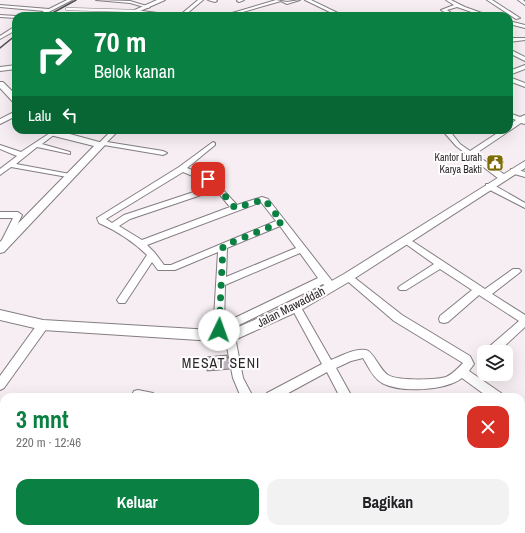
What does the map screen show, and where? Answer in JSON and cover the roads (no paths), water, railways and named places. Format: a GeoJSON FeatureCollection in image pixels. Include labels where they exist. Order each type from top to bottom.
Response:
{"type":"FeatureCollection","features":[{"type":"Feature","properties":{"kind":"street"},"geometry":{"type":"LineString","coordinates":[[45,12],[70,0]]}},
{"type":"Feature","properties":{"kind":"street"},"geometry":{"type":"LineString","coordinates":[[98,0],[130,2],[148,7]]}},
{"type":"Feature","properties":{"kind":"street"},"geometry":{"type":"LineString","coordinates":[[135,11],[148,7],[162,0]]}},
{"type":"Feature","properties":{"kind":"street"},"geometry":{"type":"LineString","coordinates":[[186,12],[201,0]]}},
{"type":"Feature","properties":{"kind":"street"},"geometry":{"type":"LineString","coordinates":[[238,12],[281,0],[287,3],[298,0]]}},
{"type":"Feature","properties":{"kind":"street"},"geometry":{"type":"LineString","coordinates":[[307,0],[333,12]]}},
{"type":"Feature","properties":{"kind":"street"},"geometry":{"type":"LineString","coordinates":[[448,0],[477,12]]}},
{"type":"Feature","properties":{"kind":"street"},"geometry":{"type":"LineString","coordinates":[[489,0],[508,12]]}},
{"type":"Feature","properties":{"kind":"street"},"geometry":{"type":"LineString","coordinates":[[520,0],[525,4]]}},
{"type":"Feature","properties":{"kind":"street"},"geometry":{"type":"LineString","coordinates":[[446,12],[442,10],[457,5]]}},
{"type":"Feature","properties":{"kind":"street"},"geometry":{"type":"LineString","coordinates":[[0,6],[49,10]]}},
{"type":"Feature","properties":{"kind":"street"},"geometry":{"type":"LineString","coordinates":[[135,11],[142,12]]}},
{"type":"Feature","properties":{"kind":"street"},"geometry":{"type":"LineString","coordinates":[[513,15],[518,18]]}},
{"type":"Feature","properties":{"kind":"street"},"geometry":{"type":"LineString","coordinates":[[0,16],[12,18]]}},
{"type":"Feature","properties":{"kind":"street"},"geometry":{"type":"LineString","coordinates":[[513,19],[525,18]]}},
{"type":"Feature","properties":{"kind":"street"},"geometry":{"type":"LineString","coordinates":[[513,24],[525,28]]}},
{"type":"Feature","properties":{"kind":"street"},"geometry":{"type":"LineString","coordinates":[[514,29],[525,28]]}},
{"type":"Feature","properties":{"kind":"street"},"geometry":{"type":"LineString","coordinates":[[0,38],[12,30]]}},
{"type":"Feature","properties":{"kind":"street"},"geometry":{"type":"LineString","coordinates":[[513,39],[525,37]]}},
{"type":"Feature","properties":{"kind":"street"},"geometry":{"type":"LineString","coordinates":[[513,53],[525,59]]}},
{"type":"Feature","properties":{"kind":"street"},"geometry":{"type":"LineString","coordinates":[[513,72],[525,67]]}},
{"type":"Feature","properties":{"kind":"street"},"geometry":{"type":"LineString","coordinates":[[0,69],[12,68]]}},
{"type":"Feature","properties":{"kind":"street"},"geometry":{"type":"LineString","coordinates":[[513,80],[525,85]]}},
{"type":"Feature","properties":{"kind":"street"},"geometry":{"type":"LineString","coordinates":[[0,84],[12,96]]}},
{"type":"Feature","properties":{"kind":"street"},"geometry":{"type":"LineString","coordinates":[[0,122],[12,115]]}},
{"type":"Feature","properties":{"kind":"street"},"geometry":{"type":"LineString","coordinates":[[513,116],[524,120]]}},
{"type":"Feature","properties":{"kind":"street"},"geometry":{"type":"LineString","coordinates":[[513,126],[524,120]]}},
{"type":"Feature","properties":{"kind":"street"},"geometry":{"type":"LineString","coordinates":[[0,174],[49,134]]}},
{"type":"Feature","properties":{"kind":"street"},"geometry":{"type":"LineString","coordinates":[[59,134],[101,144],[163,153]]}},
{"type":"Feature","properties":{"kind":"street"},"geometry":{"type":"LineString","coordinates":[[1,248],[112,134]]}},
{"type":"Feature","properties":{"kind":"street"},"geometry":{"type":"LineString","coordinates":[[448,134],[458,145],[502,177]]}},
{"type":"Feature","properties":{"kind":"street"},"geometry":{"type":"LineString","coordinates":[[470,154],[500,134]]}},
{"type":"Feature","properties":{"kind":"street"},"geometry":{"type":"LineString","coordinates":[[213,144],[182,169],[101,218],[102,221],[113,226],[141,244],[152,255],[161,268],[167,269],[282,222]]}},
{"type":"Feature","properties":{"kind":"street"},"geometry":{"type":"LineString","coordinates":[[36,145],[68,153]]}},
{"type":"Feature","properties":{"kind":"street"},"geometry":{"type":"LineString","coordinates":[[0,147],[22,155]]}},
{"type":"Feature","properties":{"kind":"street","name":"Jalan Mawaddah"},"geometry":{"type":"LineString","coordinates":[[0,315],[43,325],[222,335],[296,307],[327,283],[348,277],[502,177],[520,173],[525,164]]}},
{"type":"Feature","properties":{"kind":"street"},"geometry":{"type":"LineString","coordinates":[[10,165],[70,176]]}},
{"type":"Feature","properties":{"kind":"street"},"geometry":{"type":"LineString","coordinates":[[182,169],[208,179],[217,186],[235,208]]}},
{"type":"Feature","properties":{"kind":"street"},"geometry":{"type":"LineString","coordinates":[[113,226],[127,217],[217,186]]}},
{"type":"Feature","properties":{"kind":"street"},"geometry":{"type":"LineString","coordinates":[[489,186],[525,206]]}},
{"type":"Feature","properties":{"kind":"street"},"geometry":{"type":"LineString","coordinates":[[141,244],[235,208],[265,200],[327,283],[222,335]]}},
{"type":"Feature","properties":{"kind":"street"},"geometry":{"type":"LineString","coordinates":[[0,215],[17,215],[19,217],[1,248]]}},
{"type":"Feature","properties":{"kind":"street"},"geometry":{"type":"LineString","coordinates":[[406,240],[525,321],[498,345]]}},
{"type":"Feature","properties":{"kind":"street"},"geometry":{"type":"LineString","coordinates":[[223,246],[222,335],[245,393]]}},
{"type":"Feature","properties":{"kind":"street"},"geometry":{"type":"LineString","coordinates":[[222,283],[302,250]]}},
{"type":"Feature","properties":{"kind":"street"},"geometry":{"type":"LineString","coordinates":[[122,300],[152,255]]}},
{"type":"Feature","properties":{"kind":"street"},"geometry":{"type":"LineString","coordinates":[[403,288],[441,264]]}},
{"type":"Feature","properties":{"kind":"street"},"geometry":{"type":"LineString","coordinates":[[444,319],[482,292],[516,271]]}},
{"type":"Feature","properties":{"kind":"street"},"geometry":{"type":"LineString","coordinates":[[278,393],[329,366],[363,353],[366,354],[383,378],[390,381],[440,384],[449,381],[462,372],[469,364],[466,359],[398,318],[348,277]]}},
{"type":"Feature","properties":{"kind":"street"},"geometry":{"type":"LineString","coordinates":[[296,307],[344,393]]}},
{"type":"Feature","properties":{"kind":"street"},"geometry":{"type":"LineString","coordinates":[[0,385],[43,325]]}},
{"type":"Feature","properties":{"kind":"street"},"geometry":{"type":"LineString","coordinates":[[462,372],[491,393]]}},
{"type":"Feature","properties":{"kind":"lane"},"geometry":{"type":"LineString","coordinates":[[67,9],[135,11]]}},
{"type":"Feature","properties":{"kind":"railway"},"geometry":{"type":"LineString","coordinates":[[54,12],[76,0]]}},
{"type":"Feature","properties":{"kind":"railway"},"geometry":{"type":"LineString","coordinates":[[0,48],[12,38]]}},
{"type":"Feature","properties":{"kind":"place","name":"Kantor Lurah Karya Bakti"},"geometry":{"type":"Point","coordinates":[495,163]}},
{"type":"Feature","properties":{"kind":"district","name":"MESAT SENI"},"geometry":{"type":"Point","coordinates":[221,363]}}]}
